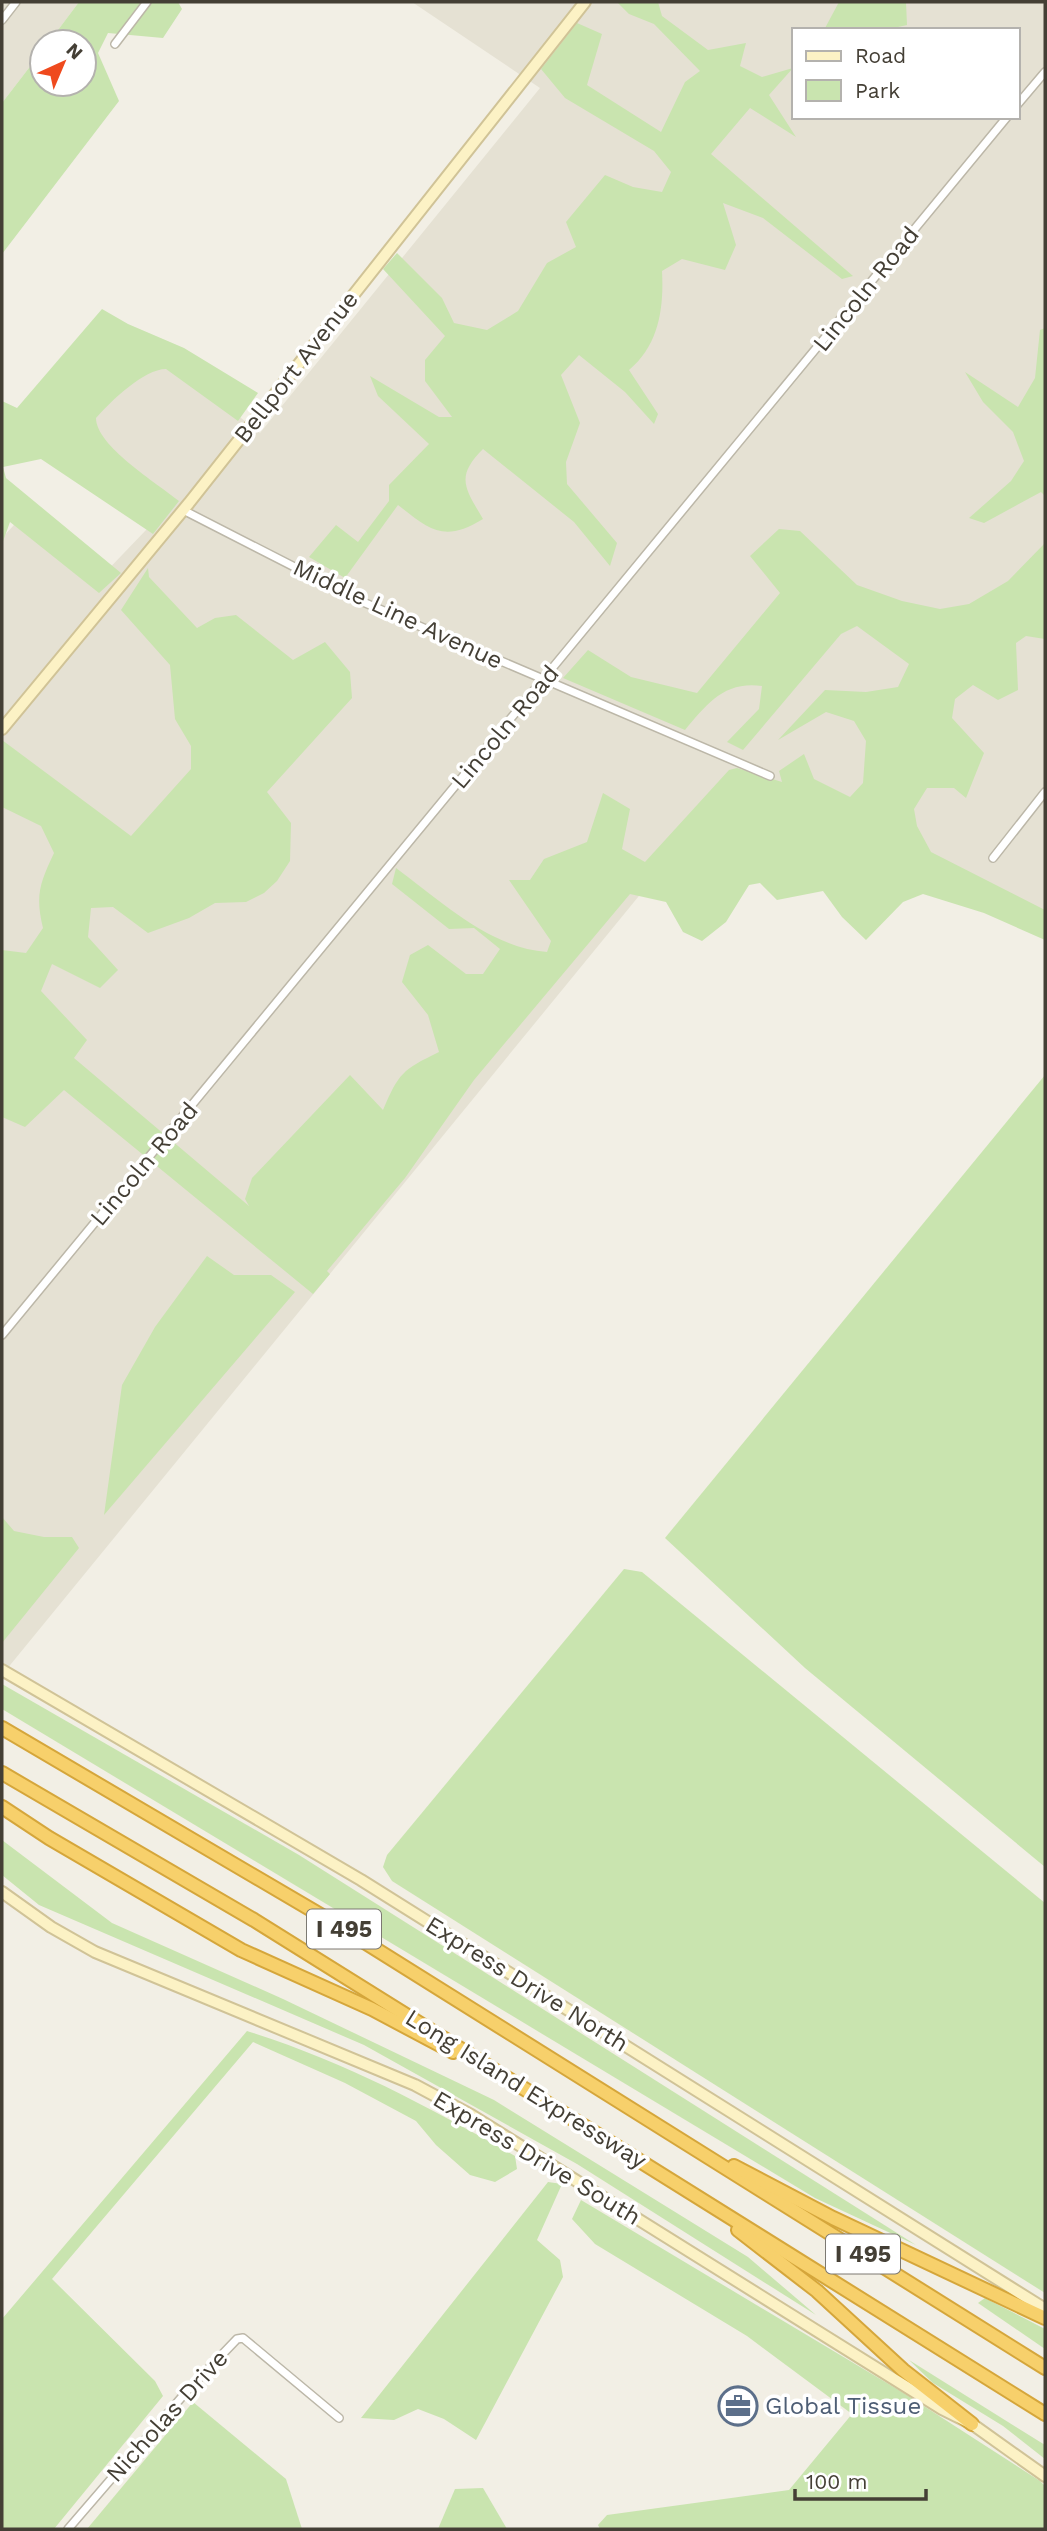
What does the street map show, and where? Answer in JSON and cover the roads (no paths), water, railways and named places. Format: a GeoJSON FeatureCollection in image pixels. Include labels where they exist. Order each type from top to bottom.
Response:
{"type":"FeatureCollection","features":[{"type":"Feature","properties":{"kind":"highway","name":"Long Island Expressway"},"geometry":{"type":"LineString","coordinates":[[2,1728],[236,1864],[1045,2368]]}},
{"type":"Feature","properties":{"kind":"highway","name":"Long Island Expressway"},"geometry":{"type":"LineString","coordinates":[[2,1773],[254,1920],[1045,2414]]}},
{"type":"Feature","properties":{"kind":"highway"},"geometry":{"type":"LineString","coordinates":[[2,1807],[49,1838],[241,1950],[372,2009],[524,2088]]}},
{"type":"Feature","properties":{"kind":"highway"},"geometry":{"type":"LineString","coordinates":[[680,2139],[834,2218],[1045,2318]]}},
{"type":"Feature","properties":{"kind":"highway"},"geometry":{"type":"LineString","coordinates":[[697,2196],[809,2284],[904,2370],[972,2424]]}},
{"type":"Feature","properties":{"kind":"main road","name":"Bellport Avenue"},"geometry":{"type":"LineString","coordinates":[[2,729],[183,510],[585,2]]}},
{"type":"Feature","properties":{"kind":"main road","name":"Express Drive North"},"geometry":{"type":"LineString","coordinates":[[2,1670],[361,1880],[1045,2309]]}},
{"type":"Feature","properties":{"kind":"main road","name":"Express Drive South"},"geometry":{"type":"LineString","coordinates":[[2,1892],[36,1918],[95,1952],[406,2081],[471,2115],[942,2409],[972,2424],[1045,2476]]}},
{"type":"Feature","properties":{"kind":"street"},"geometry":{"type":"LineString","coordinates":[[2,20],[16,2]]}},
{"type":"Feature","properties":{"kind":"street"},"geometry":{"type":"LineString","coordinates":[[115,44],[148,2]]}},
{"type":"Feature","properties":{"kind":"street"},"geometry":{"type":"LineString","coordinates":[[1019,103],[1045,72]]}},
{"type":"Feature","properties":{"kind":"street","name":"Lincoln Road"},"geometry":{"type":"LineString","coordinates":[[2,1335],[1005,119]]}},
{"type":"Feature","properties":{"kind":"street","name":"Middle Line Avenue"},"geometry":{"type":"LineString","coordinates":[[183,510],[363,601],[770,776]]}},
{"type":"Feature","properties":{"kind":"street"},"geometry":{"type":"LineString","coordinates":[[993,858],[1045,792]]}},
{"type":"Feature","properties":{"kind":"street","name":"Nicholas Drive"},"geometry":{"type":"LineString","coordinates":[[68,2529],[178,2401],[237,2339],[243,2338],[339,2418]]}},
{"type":"Feature","properties":{"kind":"place","name":"Global Tissue"},"geometry":{"type":"Point","coordinates":[738,2406]}}]}
